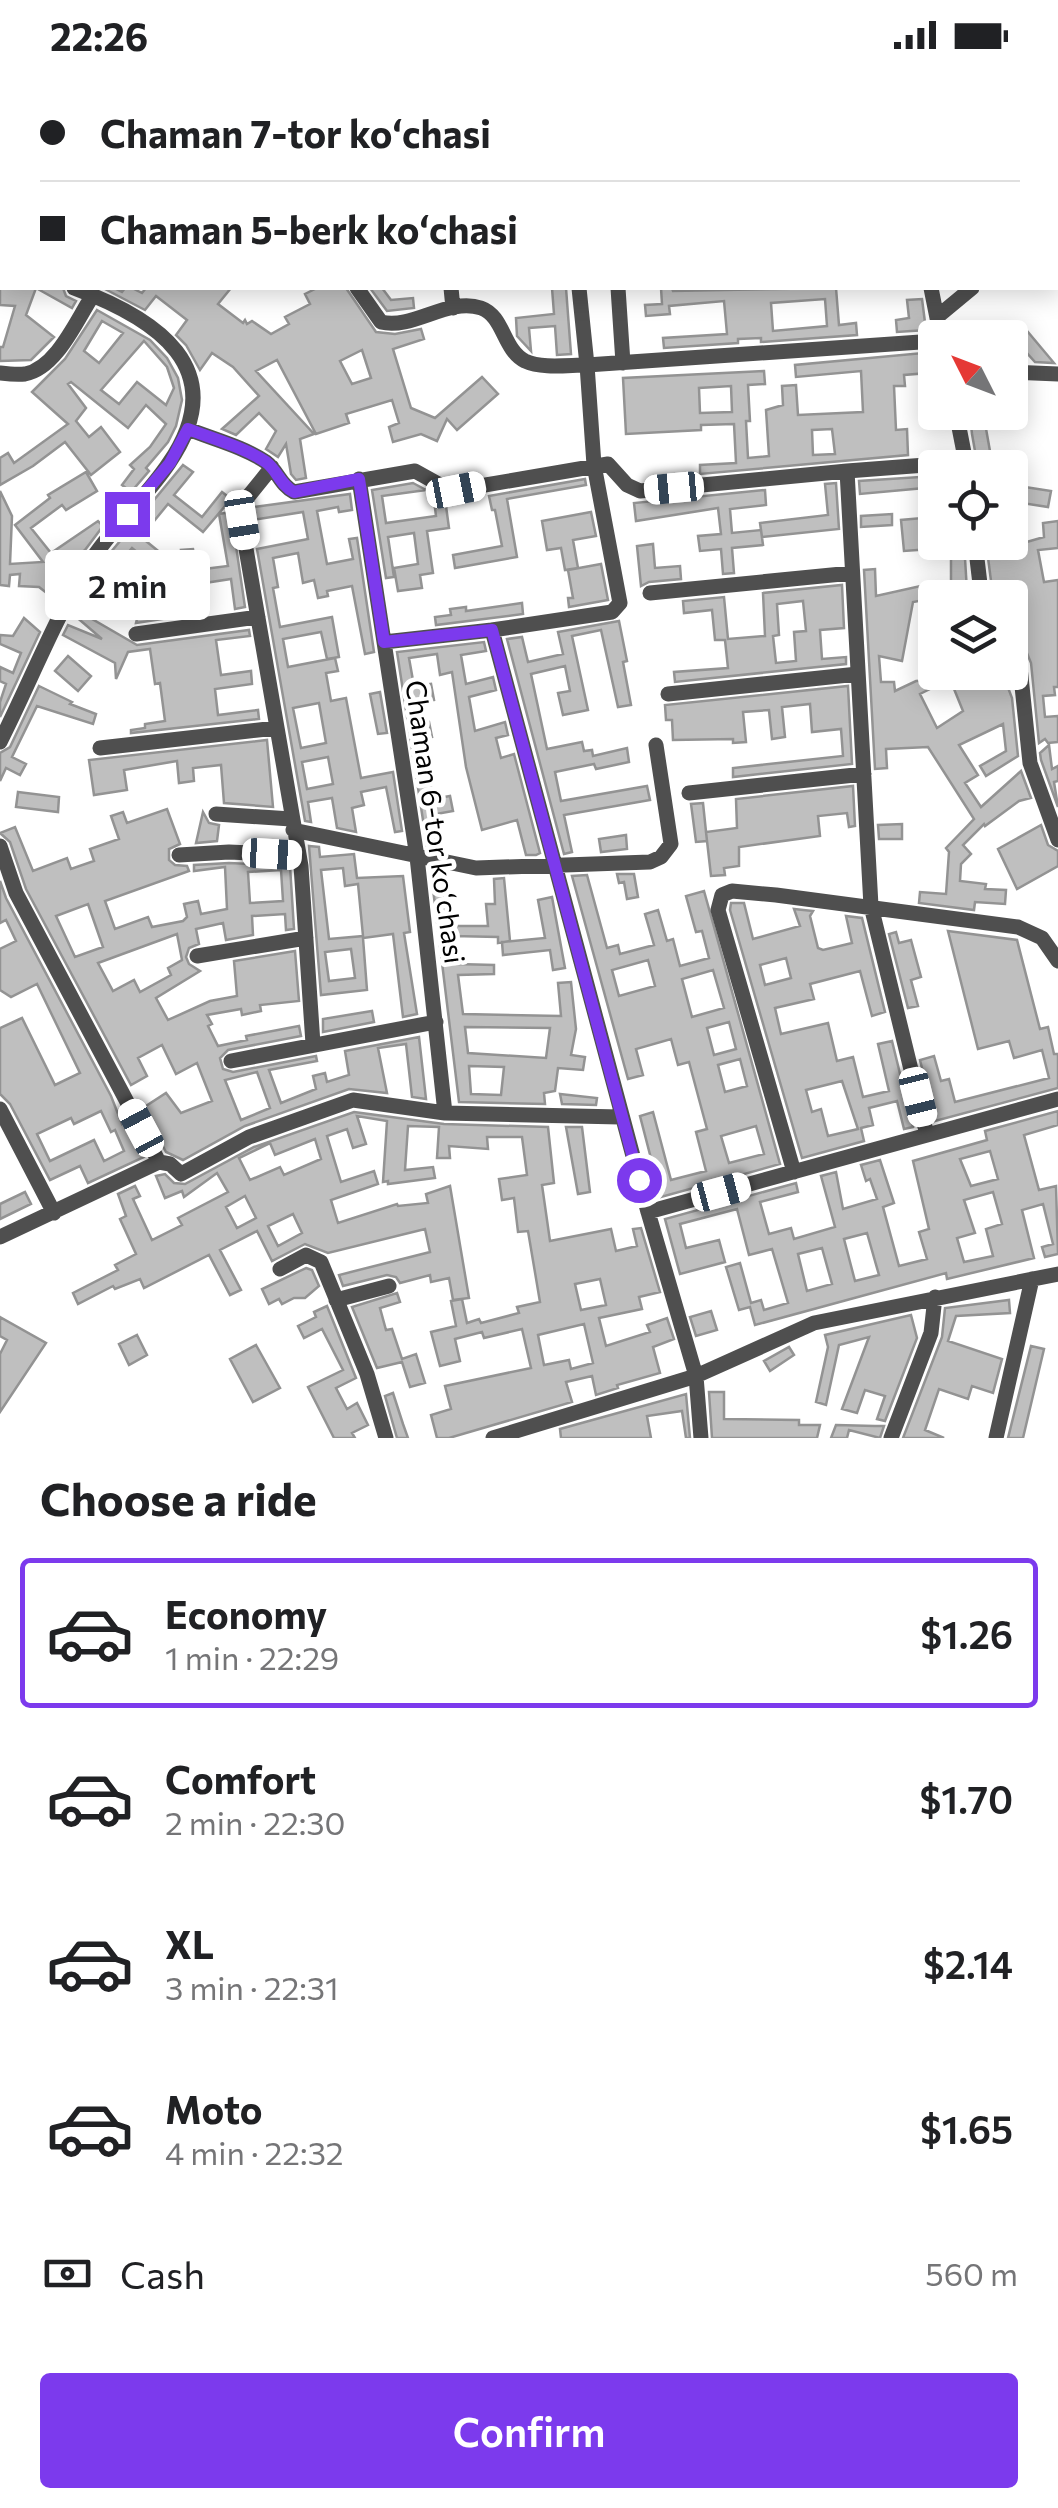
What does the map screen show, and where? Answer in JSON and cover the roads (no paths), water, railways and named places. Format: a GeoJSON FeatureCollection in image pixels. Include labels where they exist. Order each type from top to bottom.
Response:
{"type":"FeatureCollection","features":[{"type":"Feature","properties":{"kind":"street"},"geometry":{"type":"LineString","coordinates":[[0,742],[88,566],[170,463],[188,429],[192,411],[191,389],[174,344],[148,322],[80,290]]}},
{"type":"Feature","properties":{"kind":"street"},"geometry":{"type":"LineString","coordinates":[[358,290],[374,316],[388,324],[469,306],[489,312],[514,354],[541,364],[587,366],[918,341]]}},
{"type":"Feature","properties":{"kind":"street"},"geometry":{"type":"LineString","coordinates":[[451,290],[453,308]]}},
{"type":"Feature","properties":{"kind":"street"},"geometry":{"type":"LineString","coordinates":[[384,642],[492,630],[617,609],[620,592],[594,465],[579,290]]}},
{"type":"Feature","properties":{"kind":"street"},"geometry":{"type":"LineString","coordinates":[[618,290],[624,363]]}},
{"type":"Feature","properties":{"kind":"street"},"geometry":{"type":"LineString","coordinates":[[931,290],[937,320]]}},
{"type":"Feature","properties":{"kind":"street"},"geometry":{"type":"LineString","coordinates":[[937,317],[970,290]]}},
{"type":"Feature","properties":{"kind":"street"},"geometry":{"type":"LineString","coordinates":[[0,374],[25,374],[40,368],[54,355],[94,295]]}},
{"type":"Feature","properties":{"kind":"street"},"geometry":{"type":"LineString","coordinates":[[1028,373],[1058,374]]}},
{"type":"Feature","properties":{"kind":"street"},"geometry":{"type":"LineString","coordinates":[[188,429],[261,459],[294,492],[415,471],[456,490],[608,464],[640,491],[918,467]]}},
{"type":"Feature","properties":{"kind":"street"},"geometry":{"type":"LineString","coordinates":[[272,467],[241,512],[299,855],[313,1044]]}},
{"type":"Feature","properties":{"kind":"street"},"geometry":{"type":"LineString","coordinates":[[846,471],[871,906],[927,1135]]}},
{"type":"Feature","properties":{"kind":"street","name":"Chaman 6-tor koʻchasi"},"geometry":{"type":"LineString","coordinates":[[359,479],[417,856],[445,1112]]}},
{"type":"Feature","properties":{"kind":"street"},"geometry":{"type":"LineString","coordinates":[[650,593],[852,573]]}},
{"type":"Feature","properties":{"kind":"street"},"geometry":{"type":"LineString","coordinates":[[136,634],[258,617]]}},
{"type":"Feature","properties":{"kind":"street"},"geometry":{"type":"LineString","coordinates":[[492,630],[620,1116],[696,1376],[701,1438]]}},
{"type":"Feature","properties":{"kind":"street"},"geometry":{"type":"LineString","coordinates":[[668,694],[858,674]]}},
{"type":"Feature","properties":{"kind":"street"},"geometry":{"type":"LineString","coordinates":[[1022,690],[1030,763],[1058,840]]}},
{"type":"Feature","properties":{"kind":"street"},"geometry":{"type":"LineString","coordinates":[[100,748],[276,728]]}},
{"type":"Feature","properties":{"kind":"street"},"geometry":{"type":"LineString","coordinates":[[216,814],[292,825],[476,868],[650,862],[667,852],[671,832],[656,745]]}},
{"type":"Feature","properties":{"kind":"street"},"geometry":{"type":"LineString","coordinates":[[689,792],[864,774]]}},
{"type":"Feature","properties":{"kind":"street"},"geometry":{"type":"LineString","coordinates":[[0,846],[16,893],[159,1162]]}},
{"type":"Feature","properties":{"kind":"street"},"geometry":{"type":"LineString","coordinates":[[179,855],[299,855]]}},
{"type":"Feature","properties":{"kind":"street"},"geometry":{"type":"LineString","coordinates":[[794,1172],[718,910],[719,899],[732,891],[1018,927],[1042,938],[1058,961]]}},
{"type":"Feature","properties":{"kind":"street"},"geometry":{"type":"LineString","coordinates":[[0,901],[16,893]]}},
{"type":"Feature","properties":{"kind":"street"},"geometry":{"type":"LineString","coordinates":[[197,956],[306,938]]}},
{"type":"Feature","properties":{"kind":"street"},"geometry":{"type":"LineString","coordinates":[[231,1061],[436,1022]]}},
{"type":"Feature","properties":{"kind":"street"},"geometry":{"type":"LineString","coordinates":[[0,1236],[159,1162],[186,1173],[249,1137],[353,1100],[445,1112],[620,1116]]}},
{"type":"Feature","properties":{"kind":"street"},"geometry":{"type":"LineString","coordinates":[[648,1212],[1058,1100]]}},
{"type":"Feature","properties":{"kind":"street"},"geometry":{"type":"LineString","coordinates":[[0,1109],[54,1213]]}},
{"type":"Feature","properties":{"kind":"street"},"geometry":{"type":"LineString","coordinates":[[280,1269],[306,1255],[317,1258],[368,1374],[386,1438]]}},
{"type":"Feature","properties":{"kind":"street"},"geometry":{"type":"LineString","coordinates":[[493,1438],[696,1376],[814,1323],[1058,1274]]}},
{"type":"Feature","properties":{"kind":"street"},"geometry":{"type":"LineString","coordinates":[[996,1438],[1032,1279]]}},
{"type":"Feature","properties":{"kind":"street"},"geometry":{"type":"LineString","coordinates":[[336,1300],[389,1286]]}},
{"type":"Feature","properties":{"kind":"street"},"geometry":{"type":"LineString","coordinates":[[891,1438],[932,1333],[934,1297]]}},
{"type":"Feature","properties":{"kind":"street"},"geometry":{"type":"LineString","coordinates":[[554,1420],[558,1438]]}}]}
